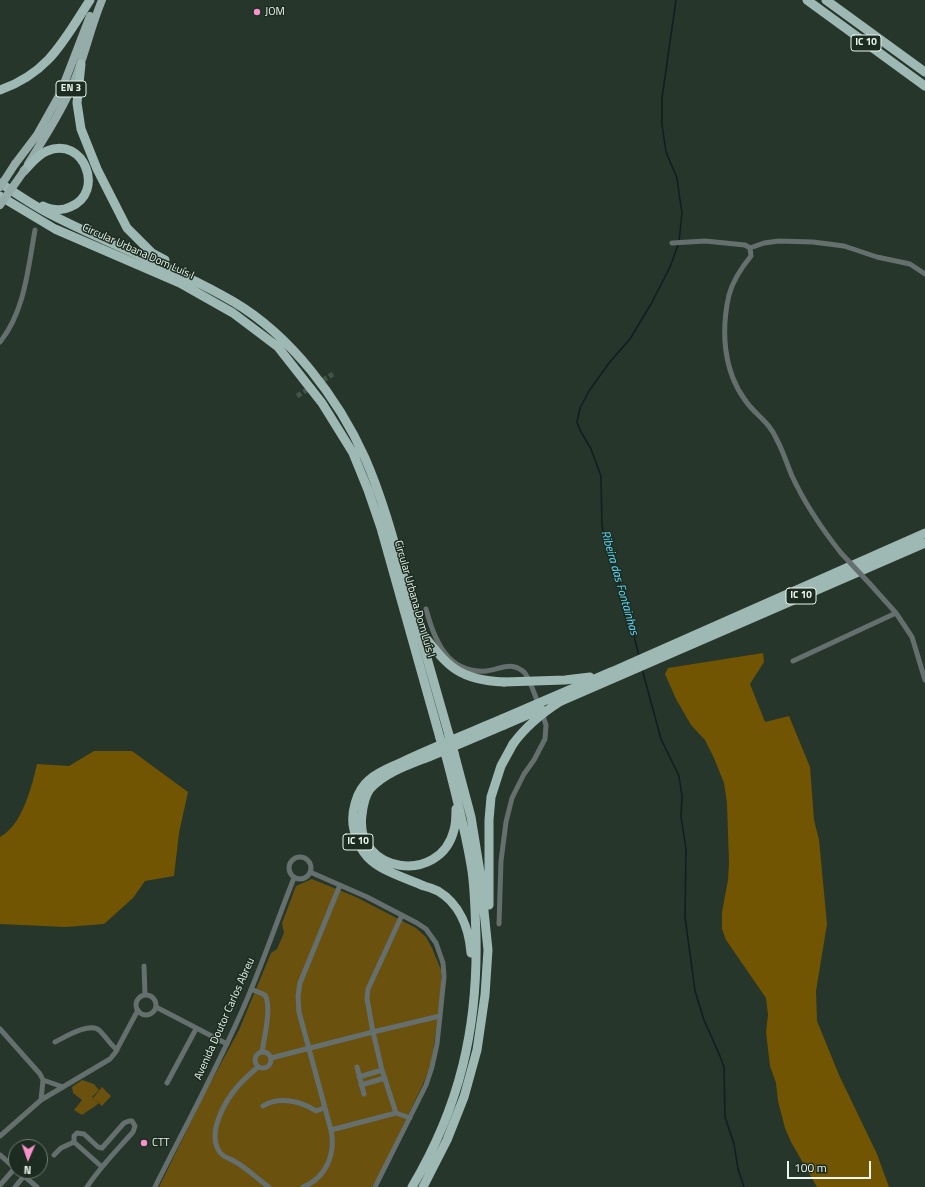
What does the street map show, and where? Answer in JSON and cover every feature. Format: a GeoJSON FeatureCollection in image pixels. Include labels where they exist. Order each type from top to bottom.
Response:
{"type":"FeatureCollection","features":[{"type":"Feature","properties":{"kind":"highway"},"geometry":{"type":"LineString","coordinates":[[0,90],[32,75],[53,55],[71,31],[90,0]]}},
{"type":"Feature","properties":{"kind":"highway","name":"IC 10"},"geometry":{"type":"LineString","coordinates":[[807,0],[925,86]]}},
{"type":"Feature","properties":{"kind":"highway","name":"IC 10"},"geometry":{"type":"LineString","coordinates":[[826,0],[925,72]]}},
{"type":"Feature","properties":{"kind":"highway"},"geometry":{"type":"LineString","coordinates":[[81,64],[77,103],[81,129],[97,169],[127,228],[152,253],[182,268],[236,303]]}},
{"type":"Feature","properties":{"kind":"highway"},"geometry":{"type":"LineString","coordinates":[[0,183],[13,192],[46,207],[59,210],[71,207],[80,201],[85,194],[88,185],[89,178],[86,166],[79,156],[69,150],[57,149],[46,151],[34,160],[24,171]]}},
{"type":"Feature","properties":{"kind":"highway","name":"Circular Urbana Dom Luís I"},"geometry":{"type":"LineString","coordinates":[[13,192],[51,214],[168,267],[236,303],[258,318],[281,338],[308,367],[336,405],[352,431],[376,485],[419,629],[445,736]]}},
{"type":"Feature","properties":{"kind":"highway","name":"Circular Urbana Dom Luís I"},"geometry":{"type":"LineString","coordinates":[[0,196],[55,229],[180,282],[233,313],[278,347],[322,403],[353,453],[381,528],[450,754],[465,794],[477,847],[483,891],[488,950],[484,1010],[472,1072],[452,1129],[423,1187]]}},
{"type":"Feature","properties":{"kind":"highway","name":"IC 10"},"geometry":{"type":"LineString","coordinates":[[454,790],[456,808],[454,830],[447,846],[436,858],[418,865],[396,865],[382,860],[369,847],[363,835],[361,820],[363,804],[370,790],[384,778],[402,768],[695,634],[925,534]]}},
{"type":"Feature","properties":{"kind":"highway","name":"IC 10"},"geometry":{"type":"LineString","coordinates":[[475,996],[469,934],[464,921],[453,904],[438,891],[381,868],[367,856],[358,845],[353,827],[354,810],[359,792],[369,780],[381,772],[419,754],[561,701],[925,543]]}},
{"type":"Feature","properties":{"kind":"highway","name":"IC 10"},"geometry":{"type":"LineString","coordinates":[[419,629],[440,656],[453,668],[462,674],[480,680],[504,682],[573,680],[611,672]]}},
{"type":"Feature","properties":{"kind":"highway","name":"IC 10"},"geometry":{"type":"LineString","coordinates":[[488,950],[490,891],[489,820],[491,797],[500,766],[513,744],[534,719],[561,701]]}},
{"type":"Feature","properties":{"kind":"highway","name":"Circular Urbana Dom Luís I"},"geometry":{"type":"LineString","coordinates":[[412,1187],[439,1136],[455,1092],[467,1049],[475,996],[476,949],[474,892],[463,822],[454,790],[450,754]]}},
{"type":"Feature","properties":{"kind":"main road","name":"EN 3"},"geometry":{"type":"LineString","coordinates":[[0,187],[37,135],[60,94],[96,0]]}},
{"type":"Feature","properties":{"kind":"main road","name":"EN 3"},"geometry":{"type":"LineString","coordinates":[[0,205],[24,171],[68,96],[81,64],[92,26],[102,0]]}},
{"type":"Feature","properties":{"kind":"street"},"geometry":{"type":"LineString","coordinates":[[0,342],[8,332],[23,297],[35,230]]}},
{"type":"Feature","properties":{"kind":"street"},"geometry":{"type":"LineString","coordinates":[[672,243],[705,241],[745,244],[750,248],[752,256],[739,271],[730,293],[725,325],[726,354],[732,379],[745,401],[767,423],[777,438],[792,476],[807,506],[826,534],[841,553],[896,613],[912,637],[925,680]]}},
{"type":"Feature","properties":{"kind":"street"},"geometry":{"type":"LineString","coordinates":[[750,248],[764,243],[779,241],[813,242],[844,246],[877,257],[910,264],[925,274]]}},
{"type":"Feature","properties":{"kind":"street"},"geometry":{"type":"LineString","coordinates":[[426,608],[431,627],[440,648],[454,663],[469,670],[486,671],[503,666],[513,666],[524,672],[536,696],[546,725],[545,739],[534,760],[524,774],[512,798],[506,822],[501,861],[499,924]]}},
{"type":"Feature","properties":{"kind":"street"},"geometry":{"type":"LineString","coordinates":[[793,661],[896,613]]}},
{"type":"Feature","properties":{"kind":"street"},"geometry":{"type":"LineString","coordinates":[[303,857],[311,866],[310,872],[306,878],[294,878],[290,874],[288,868],[290,863],[296,858],[303,857]]}},
{"type":"Feature","properties":{"kind":"street"},"geometry":{"type":"LineString","coordinates":[[310,872],[367,897],[426,929],[436,943],[444,972],[437,1044],[432,1067],[426,1085],[375,1187]]}},
{"type":"Feature","properties":{"kind":"street","name":"Avenida Doutor Carlos Abreu"},"geometry":{"type":"LineString","coordinates":[[155,1187],[227,1044],[251,989],[294,878]]}},
{"type":"Feature","properties":{"kind":"street"},"geometry":{"type":"LineString","coordinates":[[303,1187],[317,1179],[326,1167],[332,1151],[332,1138],[299,1012],[298,993],[340,885]]}},
{"type":"Feature","properties":{"kind":"street"},"geometry":{"type":"LineString","coordinates":[[396,1113],[384,1078],[367,999],[368,989],[402,915]]}},
{"type":"Feature","properties":{"kind":"street"},"geometry":{"type":"LineString","coordinates":[[144,966],[145,995]]}},
{"type":"Feature","properties":{"kind":"street"},"geometry":{"type":"LineString","coordinates":[[251,989],[265,995],[268,1001],[262,1052]]}},
{"type":"Feature","properties":{"kind":"street"},"geometry":{"type":"LineString","coordinates":[[0,1136],[41,1100],[109,1061],[117,1050],[138,1010],[137,1001],[139,998],[148,995],[156,1001],[155,1010],[150,1014],[143,1014],[138,1010]]}},
{"type":"Feature","properties":{"kind":"street"},"geometry":{"type":"LineString","coordinates":[[156,1007],[227,1044]]}},
{"type":"Feature","properties":{"kind":"street"},"geometry":{"type":"LineString","coordinates":[[271,1058],[440,1016]]}},
{"type":"Feature","properties":{"kind":"street"},"geometry":{"type":"LineString","coordinates":[[55,1042],[84,1029],[94,1027],[98,1029],[108,1042],[117,1050]]}},
{"type":"Feature","properties":{"kind":"street"},"geometry":{"type":"LineString","coordinates":[[0,1028],[40,1074],[43,1080],[41,1100]]}},
{"type":"Feature","properties":{"kind":"street"},"geometry":{"type":"LineString","coordinates":[[167,1083],[196,1029]]}},
{"type":"Feature","properties":{"kind":"street"},"geometry":{"type":"LineString","coordinates":[[258,1067],[255,1062],[255,1058],[259,1053],[268,1053],[271,1058],[271,1063],[269,1066],[262,1068],[258,1067],[239,1085],[228,1099],[218,1120],[215,1137],[219,1151],[223,1155],[240,1164],[269,1187]]}},
{"type":"Feature","properties":{"kind":"street"},"geometry":{"type":"LineString","coordinates":[[356,1067],[364,1094]]}},
{"type":"Feature","properties":{"kind":"street"},"geometry":{"type":"LineString","coordinates":[[359,1076],[382,1070]]}},
{"type":"Feature","properties":{"kind":"street"},"geometry":{"type":"LineString","coordinates":[[361,1085],[384,1078]]}},
{"type":"Feature","properties":{"kind":"street"},"geometry":{"type":"LineString","coordinates":[[43,1080],[63,1087]]}},
{"type":"Feature","properties":{"kind":"street"},"geometry":{"type":"LineString","coordinates":[[263,1106],[271,1102],[286,1100],[302,1103],[316,1111],[324,1108]]}},
{"type":"Feature","properties":{"kind":"street"},"geometry":{"type":"LineString","coordinates":[[331,1130],[396,1113],[410,1118]]}},
{"type":"Feature","properties":{"kind":"street"},"geometry":{"type":"LineString","coordinates":[[87,1187],[96,1173],[102,1167],[133,1132],[135,1128],[133,1123],[130,1121],[124,1123],[103,1148],[100,1148],[82,1133],[75,1134],[73,1137],[74,1142],[102,1167]]}},
{"type":"Feature","properties":{"kind":"street"},"geometry":{"type":"LineString","coordinates":[[54,1155],[61,1148],[74,1142]]}},
{"type":"Feature","properties":{"kind":"street"},"geometry":{"type":"LineString","coordinates":[[0,1155],[8,1162]]}},
{"type":"Feature","properties":{"kind":"street"},"geometry":{"type":"LineString","coordinates":[[0,1184],[8,1176]]}},
{"type":"Feature","properties":{"kind":"street"},"geometry":{"type":"LineString","coordinates":[[14,1187],[21,1179]]}},
{"type":"Feature","properties":{"kind":"street"},"geometry":{"type":"LineString","coordinates":[[28,1179],[37,1187]]}},
{"type":"Feature","properties":{"kind":"shaded area"},"geometry":{"type":"Polygon","coordinates":[[[763,653],[764,662],[750,684],[765,722],[789,716],[810,767],[814,820],[819,840],[827,924],[816,991],[817,1021],[839,1075],[877,1154],[889,1187],[817,1187],[791,1142],[785,1128],[778,1101],[776,1083],[770,1066],[766,1032],[768,1015],[766,998],[726,940],[722,929],[722,912],[728,880],[729,863],[727,803],[724,783],[705,740],[691,725],[676,699],[665,674],[668,668],[763,653]]]}},
{"type":"Feature","properties":{"kind":"shaded area"},"geometry":{"type":"Polygon","coordinates":[[[94,751],[132,751],[188,792],[179,833],[174,876],[145,881],[133,898],[104,924],[65,927],[0,924],[0,837],[8,832],[20,815],[29,794],[37,764],[69,766],[94,751]]]}},
{"type":"Feature","properties":{"kind":"shaded area"},"geometry":{"type":"Polygon","coordinates":[[[312,879],[356,897],[416,928],[426,937],[441,970],[441,996],[431,1064],[378,1178],[372,1187],[159,1187],[205,1093],[239,1030],[271,953],[277,949],[284,933],[282,923],[296,886],[312,879]]]}},
{"type":"Feature","properties":{"kind":"shaded area"},"geometry":{"type":"Polygon","coordinates":[[[82,1080],[94,1084],[99,1090],[92,1097],[99,1103],[82,1115],[74,1110],[82,1100],[73,1093],[72,1087],[82,1080]]]}},
{"type":"Feature","properties":{"kind":"shaded area"},"geometry":{"type":"Polygon","coordinates":[[[102,1087],[111,1096],[102,1106],[93,1098],[102,1087]]]}},
{"type":"Feature","properties":{"kind":"waterway","name":"Ribeira das Fontainhas"},"geometry":{"type":"LineString","coordinates":[[676,0],[662,98],[662,125],[666,152],[677,178],[682,213],[679,241]]}},
{"type":"Feature","properties":{"kind":"waterway","name":"Ribeira das Fontainhas"},"geometry":{"type":"LineString","coordinates":[[639,656],[624,595],[608,552],[602,526],[601,476],[591,449],[577,422],[580,408],[589,391],[609,363],[630,339],[651,304],[670,267],[678,245]]}},
{"type":"Feature","properties":{"kind":"waterway","name":"Ribeira das Fontainhas"},"geometry":{"type":"LineString","coordinates":[[642,669],[661,739],[679,776],[682,796],[681,817],[686,849],[685,917],[695,991],[704,1020],[724,1067],[725,1117],[734,1144],[738,1169],[744,1187]]}},
{"type":"Feature","properties":{"kind":"tunnel"},"geometry":{"type":"LineString","coordinates":[[297,396],[333,374]]}},
{"type":"Feature","properties":{"kind":"place","name":"JOM"},"geometry":{"type":"Point","coordinates":[257,12]}},
{"type":"Feature","properties":{"kind":"place","name":"CTT"},"geometry":{"type":"Point","coordinates":[144,1143]}}]}
